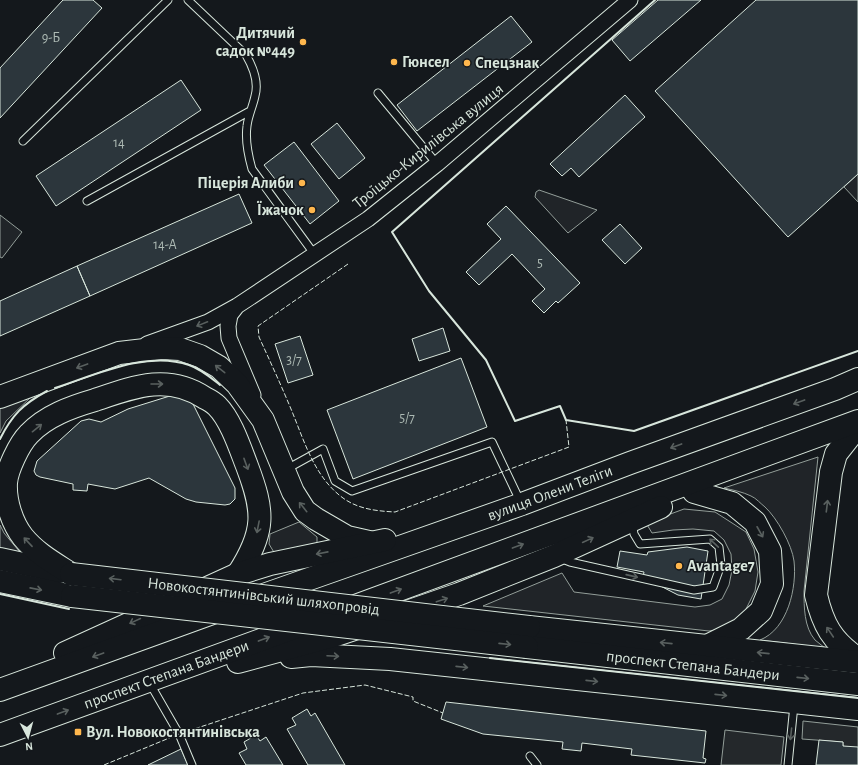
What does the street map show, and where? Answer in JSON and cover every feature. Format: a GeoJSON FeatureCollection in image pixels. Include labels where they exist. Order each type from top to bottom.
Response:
{"type":"FeatureCollection","features":[{"type":"Feature","properties":{"kind":"main road"},"geometry":{"type":"LineString","coordinates":[[0,397],[119,353],[162,348],[180,349],[200,356],[219,367],[237,384],[263,420],[284,471],[305,511],[347,537],[374,543]]}},
{"type":"Feature","properties":{"kind":"main road","name":"вулиця Олени Теліги"},"geometry":{"type":"LineString","coordinates":[[0,690],[240,603],[522,504],[630,463],[835,389],[858,379]]}},
{"type":"Feature","properties":{"kind":"main road"},"geometry":{"type":"LineString","coordinates":[[71,574],[35,550],[22,536],[14,521],[7,502],[6,482],[16,454],[28,434],[50,417],[78,405],[130,388],[162,384],[179,386],[197,392],[217,406],[228,420],[241,449],[256,489],[260,519],[255,541],[248,558],[238,574]]}},
{"type":"Feature","properties":{"kind":"main road"},"geometry":{"type":"LineString","coordinates":[[225,666],[333,636],[459,594],[554,556],[694,492],[766,454],[858,421]]}},
{"type":"Feature","properties":{"kind":"main road"},"geometry":{"type":"LineString","coordinates":[[858,426],[836,454],[831,472],[816,595],[820,614],[830,633],[844,650],[858,659]]}},
{"type":"Feature","properties":{"kind":"main road","name":"проспект Степана Бандери"},"geometry":{"type":"LineString","coordinates":[[0,735],[766,454]]}},
{"type":"Feature","properties":{"kind":"main road"},"geometry":{"type":"LineString","coordinates":[[694,492],[732,503],[755,522],[770,550],[772,584],[761,611],[741,629],[705,647]]}},
{"type":"Feature","properties":{"kind":"main road"},"geometry":{"type":"LineString","coordinates":[[0,683],[238,574],[270,564],[374,543],[522,504]]}},
{"type":"Feature","properties":{"kind":"main road","name":"Новокостянтинівський шляхопровід"},"geometry":{"type":"LineString","coordinates":[[0,559],[71,574],[528,637]]}},
{"type":"Feature","properties":{"kind":"main road","name":"Новокостянтинівський шляхопровід"},"geometry":{"type":"LineString","coordinates":[[0,581],[72,596],[528,637]]}},
{"type":"Feature","properties":{"kind":"main road","name":"проспект Степана Бандери"},"geometry":{"type":"LineString","coordinates":[[528,637],[705,647],[858,662]]}},
{"type":"Feature","properties":{"kind":"main road","name":"проспект Степана Бандери"},"geometry":{"type":"LineString","coordinates":[[528,637],[858,684]]}},
{"type":"Feature","properties":{"kind":"main road"},"geometry":{"type":"LineString","coordinates":[[148,680],[225,666],[311,655],[390,659],[858,709]]}},
{"type":"Feature","properties":{"kind":"street","name":"Троїцько-Кирилівська вулиця"},"geometry":{"type":"LineString","coordinates":[[119,353],[208,322],[237,306],[368,219],[437,164],[630,0]]}},
{"type":"Feature","properties":{"kind":"street"},"geometry":{"type":"LineString","coordinates":[[237,306],[230,315],[228,326],[229,338],[263,420]]}},
{"type":"Feature","properties":{"kind":"lane"},"geometry":{"type":"LineString","coordinates":[[23,141],[168,0]]}},
{"type":"Feature","properties":{"kind":"lane"},"geometry":{"type":"LineString","coordinates":[[188,0],[246,55],[253,66],[256,79],[256,95],[250,111],[246,140],[252,169],[315,255]]}},
{"type":"Feature","properties":{"kind":"lane"},"geometry":{"type":"LineString","coordinates":[[378,93],[437,164]]}},
{"type":"Feature","properties":{"kind":"lane"},"geometry":{"type":"LineString","coordinates":[[87,201],[250,111]]}},
{"type":"Feature","properties":{"kind":"lane"},"geometry":{"type":"LineString","coordinates":[[284,471],[323,449],[335,481],[352,491],[492,442],[522,504]]}},
{"type":"Feature","properties":{"kind":"lane"},"geometry":{"type":"LineString","coordinates":[[554,556],[570,562],[694,590],[713,587],[721,565],[719,547],[710,539],[640,544],[634,534],[631,520]]}},
{"type":"Feature","properties":{"kind":"lane"},"geometry":{"type":"LineString","coordinates":[[148,680],[179,734],[192,765]]}},
{"type":"Feature","properties":{"kind":"lane"},"geometry":{"type":"LineString","coordinates":[[788,765],[794,702]]}},
{"type":"Feature","properties":{"kind":"lane"},"geometry":{"type":"LineString","coordinates":[[530,756],[537,765]]}},
{"type":"Feature","properties":{"kind":"shaded area"},"geometry":{"type":"Polygon","coordinates":[[[858,174],[858,202],[844,187],[858,174]]]}},
{"type":"Feature","properties":{"kind":"shaded area"},"geometry":{"type":"Polygon","coordinates":[[[539,190],[597,210],[568,233],[535,197],[536,192],[539,190]]]}},
{"type":"Feature","properties":{"kind":"shaded area"},"geometry":{"type":"Polygon","coordinates":[[[0,215],[22,232],[2,258],[0,257],[0,215]]]}},
{"type":"Feature","properties":{"kind":"shaded area"},"geometry":{"type":"Polygon","coordinates":[[[33,395],[6,421],[0,433],[0,407],[33,395]]]}},
{"type":"Feature","properties":{"kind":"shaded area"},"geometry":{"type":"Polygon","coordinates":[[[818,457],[804,591],[804,604],[805,617],[811,635],[825,648],[760,640],[770,635],[778,627],[789,606],[795,571],[793,555],[783,532],[765,507],[751,496],[724,488],[818,457]]]}},
{"type":"Feature","properties":{"kind":"shaded area"},"geometry":{"type":"Polygon","coordinates":[[[684,509],[715,512],[746,532],[754,549],[758,572],[755,591],[745,611],[729,628],[709,631],[483,606],[562,573],[574,592],[695,607],[710,605],[722,599],[729,585],[732,570],[731,554],[724,540],[714,531],[693,529],[652,533],[646,523],[684,509]]]}},
{"type":"Feature","properties":{"kind":"shaded area"},"geometry":{"type":"Polygon","coordinates":[[[299,522],[317,537],[317,543],[275,554],[269,544],[270,534],[299,522]]]}},
{"type":"Feature","properties":{"kind":"shaded area"},"geometry":{"type":"Polygon","coordinates":[[[0,525],[4,533],[19,551],[17,553],[0,550],[0,525]]]}},
{"type":"Feature","properties":{"kind":"shaded area"},"geometry":{"type":"Polygon","coordinates":[[[803,721],[858,727],[858,750],[843,746],[843,742],[802,739],[803,721]]]}},
{"type":"Feature","properties":{"kind":"shaded area"},"geometry":{"type":"Polygon","coordinates":[[[725,730],[784,737],[781,765],[721,765],[725,730]]]}},
{"type":"Feature","properties":{"kind":"building"},"geometry":{"type":"Polygon","coordinates":[[[63,0],[93,0],[102,8],[0,118],[0,68],[63,0]]]}},
{"type":"Feature","properties":{"kind":"building"},"geometry":{"type":"Polygon","coordinates":[[[658,0],[701,0],[630,61],[612,40],[658,0]]]}},
{"type":"Feature","properties":{"kind":"building"},"geometry":{"type":"Polygon","coordinates":[[[756,0],[858,0],[858,174],[788,237],[655,91],[756,0]]]}},
{"type":"Feature","properties":{"kind":"building"},"geometry":{"type":"Polygon","coordinates":[[[511,16],[532,42],[417,131],[397,105],[511,16]]]}},
{"type":"Feature","properties":{"kind":"building"},"geometry":{"type":"Polygon","coordinates":[[[181,80],[201,110],[56,206],[36,176],[181,80]]]}},
{"type":"Feature","properties":{"kind":"building"},"geometry":{"type":"Polygon","coordinates":[[[625,95],[645,117],[579,177],[571,168],[562,176],[550,164],[625,95]]]}},
{"type":"Feature","properties":{"kind":"building"},"geometry":{"type":"Polygon","coordinates":[[[337,123],[365,158],[339,179],[311,144],[337,123]]]}},
{"type":"Feature","properties":{"kind":"building","name":"Піцерія Алиби"},"geometry":{"type":"Polygon","coordinates":[[[294,142],[339,201],[310,224],[264,165],[294,142]]]}},
{"type":"Feature","properties":{"kind":"building"},"geometry":{"type":"Polygon","coordinates":[[[239,194],[252,223],[90,296],[77,266],[239,194]]]}},
{"type":"Feature","properties":{"kind":"building"},"geometry":{"type":"Polygon","coordinates":[[[506,206],[580,283],[558,303],[556,301],[544,313],[532,301],[545,289],[512,254],[479,285],[466,272],[501,239],[487,224],[506,206]]]}},
{"type":"Feature","properties":{"kind":"building"},"geometry":{"type":"Polygon","coordinates":[[[620,224],[642,248],[625,264],[602,240],[620,224]]]}},
{"type":"Feature","properties":{"kind":"building"},"geometry":{"type":"Polygon","coordinates":[[[77,266],[90,296],[0,336],[0,301],[77,266]]]}},
{"type":"Feature","properties":{"kind":"building"},"geometry":{"type":"Polygon","coordinates":[[[443,328],[450,351],[419,361],[412,339],[443,328]]]}},
{"type":"Feature","properties":{"kind":"building"},"geometry":{"type":"Polygon","coordinates":[[[300,336],[313,375],[288,383],[275,344],[300,336]]]}},
{"type":"Feature","properties":{"kind":"building"},"geometry":{"type":"Polygon","coordinates":[[[461,358],[487,427],[353,479],[327,410],[461,358]]]}},
{"type":"Feature","properties":{"kind":"building"},"geometry":{"type":"Polygon","coordinates":[[[173,395],[183,397],[193,404],[235,488],[235,499],[230,504],[225,505],[196,502],[186,499],[149,478],[115,489],[88,484],[87,491],[73,490],[73,484],[36,475],[34,471],[37,461],[81,421],[89,419],[101,422],[128,409],[173,395]]]}},
{"type":"Feature","properties":{"kind":"building"},"geometry":{"type":"Polygon","coordinates":[[[687,547],[708,551],[701,599],[678,595],[643,577],[644,572],[617,567],[620,551],[647,555],[648,552],[687,547]]]}},
{"type":"Feature","properties":{"kind":"building"},"geometry":{"type":"Polygon","coordinates":[[[446,702],[706,731],[703,758],[706,759],[705,763],[631,755],[632,749],[582,743],[581,751],[562,749],[563,742],[483,734],[441,719],[446,702]]]}},
{"type":"Feature","properties":{"kind":"building"},"geometry":{"type":"Polygon","coordinates":[[[307,709],[311,716],[315,713],[345,765],[308,765],[287,729],[296,725],[292,718],[307,709]]]}},
{"type":"Feature","properties":{"kind":"building"},"geometry":{"type":"Polygon","coordinates":[[[256,735],[260,741],[266,737],[283,765],[246,765],[239,753],[247,749],[244,742],[256,735]]]}},
{"type":"Feature","properties":{"kind":"building"},"geometry":{"type":"Polygon","coordinates":[[[819,740],[843,742],[843,746],[858,747],[858,765],[816,765],[819,740]]]}},
{"type":"Feature","properties":{"kind":"building"},"geometry":{"type":"Polygon","coordinates":[[[181,749],[188,765],[148,765],[181,749]]]}},
{"type":"Feature","properties":{"kind":"fence"},"geometry":{"type":"LineString","coordinates":[[348,264],[258,326],[259,337],[311,457],[324,480],[343,498],[355,505],[368,509],[395,512],[569,447],[566,420]]}},
{"type":"Feature","properties":{"kind":"fence"},"geometry":{"type":"LineString","coordinates":[[104,765],[179,734],[303,693],[365,685],[413,697],[413,701],[443,713]]}},
{"type":"Feature","properties":{"kind":"wall"},"geometry":{"type":"LineString","coordinates":[[655,0],[392,232],[429,291],[486,360],[515,421],[560,406],[566,420],[634,431],[858,351]]}},
{"type":"Feature","properties":{"kind":"wall"},"geometry":{"type":"LineString","coordinates":[[55,388],[121,366],[156,360],[173,361],[189,365],[209,376],[220,385]]}},
{"type":"Feature","properties":{"kind":"wall"},"geometry":{"type":"LineString","coordinates":[[0,439],[9,423],[19,411],[47,391]]}},
{"type":"Feature","properties":{"kind":"wall"},"geometry":{"type":"LineString","coordinates":[[0,594],[69,609]]}},
{"type":"Feature","properties":{"kind":"wall"},"geometry":{"type":"LineString","coordinates":[[490,658],[858,698]]}},
{"type":"Feature","properties":{"kind":"place","name":"Дитячий садок №449"},"geometry":{"type":"Point","coordinates":[303,42]}},
{"type":"Feature","properties":{"kind":"place","name":"Гюнсел"},"geometry":{"type":"Point","coordinates":[394,62]}},
{"type":"Feature","properties":{"kind":"place","name":"Спецзнак"},"geometry":{"type":"Point","coordinates":[467,63]}},
{"type":"Feature","properties":{"kind":"place","name":"Піцерія Алиби"},"geometry":{"type":"Point","coordinates":[302,183]}},
{"type":"Feature","properties":{"kind":"place","name":"Їжачок"},"geometry":{"type":"Point","coordinates":[312,210]}},
{"type":"Feature","properties":{"kind":"place","name":"Avantage7"},"geometry":{"type":"Point","coordinates":[679,566]}},
{"type":"Feature","properties":{"kind":"place","name":"Вул. Новокостянтинівська"},"geometry":{"type":"Point","coordinates":[78,732]}}]}
